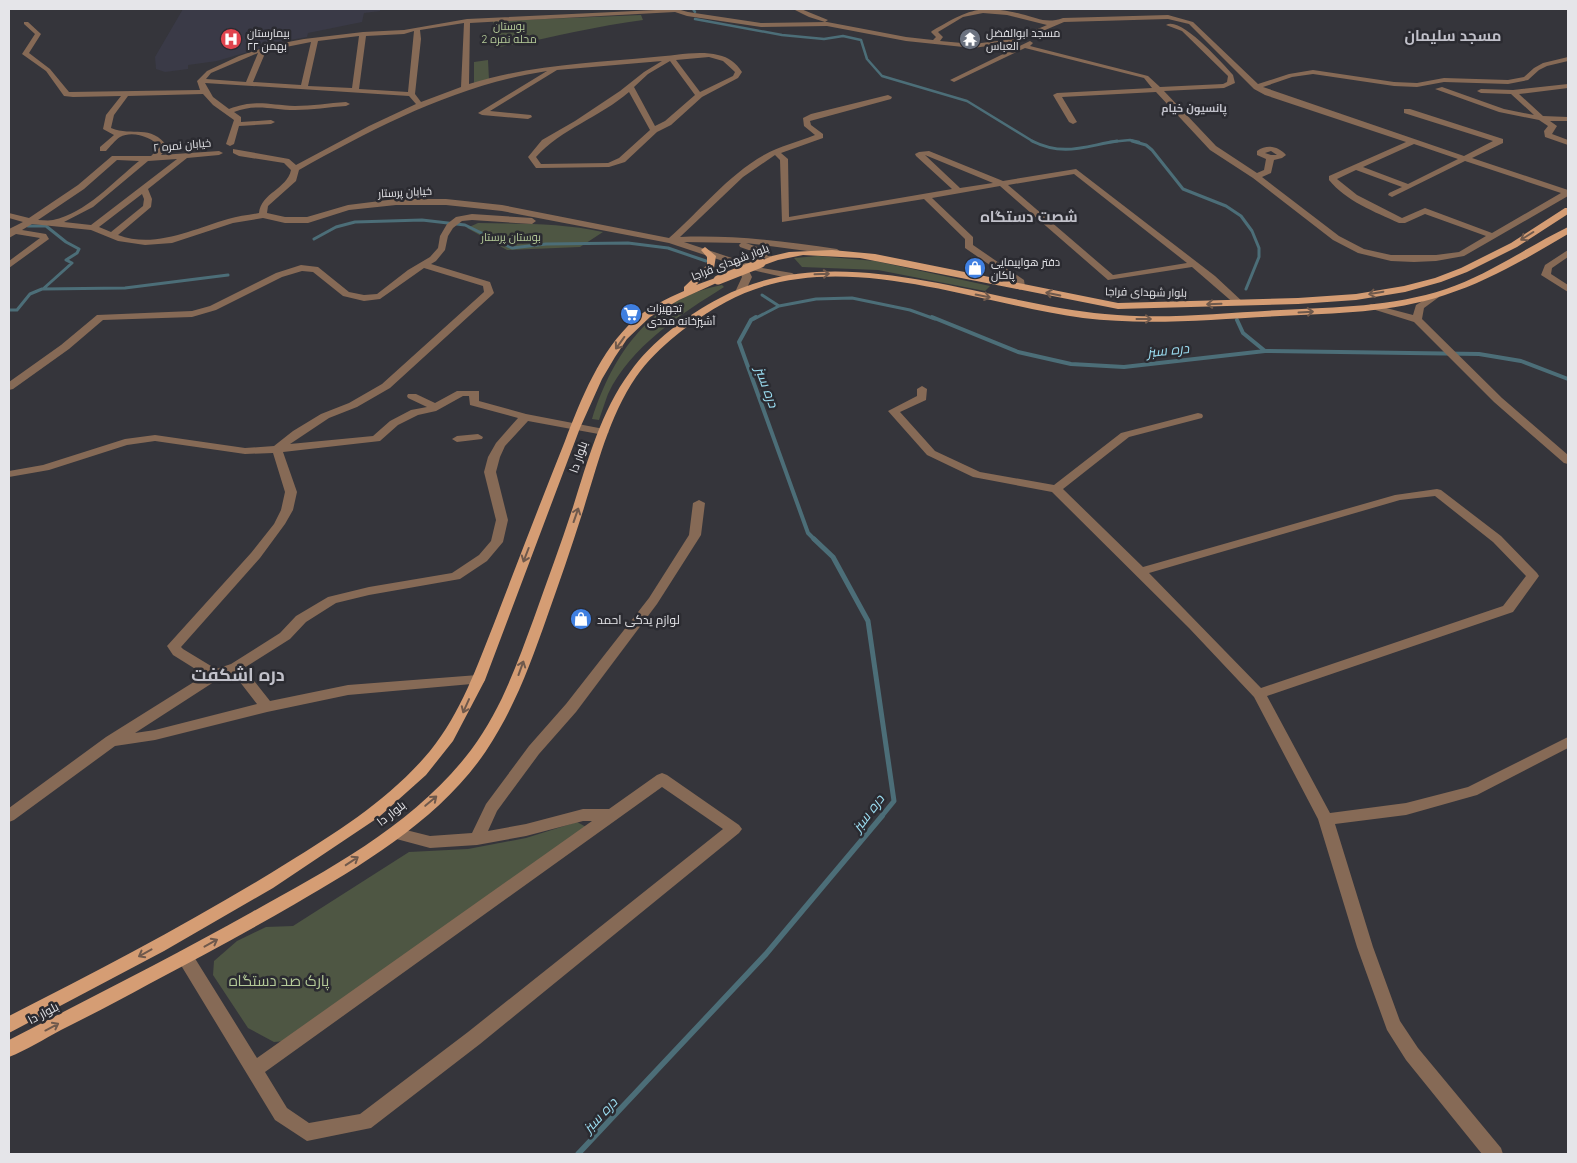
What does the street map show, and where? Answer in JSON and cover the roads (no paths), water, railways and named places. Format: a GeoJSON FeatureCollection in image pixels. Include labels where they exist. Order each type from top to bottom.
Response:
{"type":"FeatureCollection","features":[{"type":"Feature","properties":{"kind":"main road","name":"بلوار شهدای فراجا"},"geometry":{"type":"LineString","coordinates":[[576,428],[607,362],[622,340],[637,323],[679,296],[770,259],[792,254],[837,252],[875,257],[1118,306],[1239,303],[1356,297],[1405,289],[1438,280],[1464,270],[1514,244],[1568,210]]}},
{"type":"Feature","properties":{"kind":"main road","name":"بلوار شهدای فراجا"},"geometry":{"type":"LineString","coordinates":[[604,432],[624,390],[644,361],[706,309],[741,290],[792,276],[849,274],[881,278],[1113,318],[1159,319],[1371,307],[1434,297],[1502,269],[1568,230]]}},
{"type":"Feature","properties":{"kind":"main road"},"geometry":{"type":"LineString","coordinates":[[679,296],[711,266],[712,256],[705,250]]}},
{"type":"Feature","properties":{"kind":"main road","name":"بلوار دا"},"geometry":{"type":"LineString","coordinates":[[9,1025],[249,895],[368,819],[403,789],[435,755],[460,719],[478,680],[576,428]]}},
{"type":"Feature","properties":{"kind":"main road","name":"بلوار دا"},"geometry":{"type":"LineString","coordinates":[[9,1049],[185,957],[297,895],[394,833],[439,795],[470,762],[491,732],[513,692],[604,432]]}},
{"type":"Feature","properties":{"kind":"main road"},"geometry":{"type":"LineString","coordinates":[[93,981],[103,1000]]}},
{"type":"Feature","properties":{"kind":"street"},"geometry":{"type":"LineString","coordinates":[[202,92],[201,81],[209,72],[241,57],[263,50],[315,40],[363,34],[404,32],[417,28],[466,21],[674,9],[687,14],[761,25],[827,24],[935,42],[973,46],[1015,41],[1028,37],[1063,20],[1168,17],[1191,23],[1257,87],[1268,93],[1568,193],[1461,254],[1436,258],[1391,258],[1361,250],[1336,238],[1256,176],[1213,148],[1146,77],[1024,46]]}},
{"type":"Feature","properties":{"kind":"street"},"geometry":{"type":"LineString","coordinates":[[796,9],[811,16],[854,26],[861,30]]}},
{"type":"Feature","properties":{"kind":"street"},"geometry":{"type":"LineString","coordinates":[[1005,13],[1014,9]]}},
{"type":"Feature","properties":{"kind":"street"},"geometry":{"type":"LineString","coordinates":[[935,42],[940,37],[934,32],[962,16],[988,12],[1005,13],[1053,24]]}},
{"type":"Feature","properties":{"kind":"street"},"geometry":{"type":"LineString","coordinates":[[465,88],[466,21]]}},
{"type":"Feature","properties":{"kind":"street"},"geometry":{"type":"LineString","coordinates":[[26,24],[38,34],[25,54],[48,70],[67,94],[202,92],[238,119],[234,150],[286,161],[295,169]]}},
{"type":"Feature","properties":{"kind":"street"},"geometry":{"type":"LineString","coordinates":[[954,80],[1059,29],[1074,26],[1159,24],[1174,26],[1184,30],[1231,76],[1231,83],[1224,86],[1057,95],[1073,122]]}},
{"type":"Feature","properties":{"kind":"street"},"geometry":{"type":"LineString","coordinates":[[417,28],[418,39],[411,94],[420,105]]}},
{"type":"Feature","properties":{"kind":"street"},"geometry":{"type":"LineString","coordinates":[[355,91],[363,34]]}},
{"type":"Feature","properties":{"kind":"street"},"geometry":{"type":"LineString","coordinates":[[304,88],[315,40]]}},
{"type":"Feature","properties":{"kind":"street"},"geometry":{"type":"LineString","coordinates":[[249,84],[263,50]]}},
{"type":"Feature","properties":{"kind":"street"},"geometry":{"type":"LineString","coordinates":[[295,169],[420,105],[465,88],[507,76],[556,68],[671,58],[710,56],[726,58],[733,62],[739,72],[736,77],[699,95],[668,123],[654,130],[622,160],[610,165],[539,166],[532,157],[545,142],[578,123],[646,73],[671,58]]}},
{"type":"Feature","properties":{"kind":"street"},"geometry":{"type":"LineString","coordinates":[[671,58],[699,95]]}},
{"type":"Feature","properties":{"kind":"street"},"geometry":{"type":"LineString","coordinates":[[1417,85],[1444,80],[1483,83],[1526,79],[1536,69],[1545,64],[1568,59]]}},
{"type":"Feature","properties":{"kind":"street"},"geometry":{"type":"LineString","coordinates":[[528,117],[482,113],[556,68]]}},
{"type":"Feature","properties":{"kind":"street"},"geometry":{"type":"LineString","coordinates":[[1257,87],[1291,75],[1313,72],[1439,89],[1513,92],[1568,86]]}},
{"type":"Feature","properties":{"kind":"street"},"geometry":{"type":"LineString","coordinates":[[201,81],[411,94]]}},
{"type":"Feature","properties":{"kind":"street"},"geometry":{"type":"LineString","coordinates":[[630,86],[646,119],[654,130]]}},
{"type":"Feature","properties":{"kind":"street"},"geometry":{"type":"LineString","coordinates":[[1439,89],[1491,109],[1543,120],[1568,118]]}},
{"type":"Feature","properties":{"kind":"street"},"geometry":{"type":"LineString","coordinates":[[1513,92],[1543,120],[1554,126],[1548,131],[1548,135],[1568,142]]}},
{"type":"Feature","properties":{"kind":"street"},"geometry":{"type":"LineString","coordinates":[[35,222],[64,221],[82,211],[164,147],[158,139],[147,133],[119,134],[107,128],[110,115],[126,94]]}},
{"type":"Feature","properties":{"kind":"street"},"geometry":{"type":"LineString","coordinates":[[671,241],[696,220],[718,193],[765,158],[820,136],[808,126],[806,120],[814,116],[888,97]]}},
{"type":"Feature","properties":{"kind":"street"},"geometry":{"type":"LineString","coordinates":[[229,111],[246,105],[258,104],[295,108],[346,104]]}},
{"type":"Feature","properties":{"kind":"street"},"geometry":{"type":"LineString","coordinates":[[1392,195],[1406,186],[1500,141],[1407,111]]}},
{"type":"Feature","properties":{"kind":"street"},"geometry":{"type":"LineString","coordinates":[[237,124],[271,122]]}},
{"type":"Feature","properties":{"kind":"street"},"geometry":{"type":"LineString","coordinates":[[103,149],[119,134]]}},
{"type":"Feature","properties":{"kind":"street"},"geometry":{"type":"LineString","coordinates":[[1412,142],[1332,178],[1334,182],[1371,208],[1402,221],[1425,211],[1493,236]]}},
{"type":"Feature","properties":{"kind":"street","name":"خیابان نمره ۲"},"geometry":{"type":"LineString","coordinates":[[11,232],[35,222],[115,158],[150,159],[184,157],[234,150]]}},
{"type":"Feature","properties":{"kind":"street"},"geometry":{"type":"LineString","coordinates":[[776,152],[784,159],[785,220],[1076,171],[1212,278],[1239,303]]}},
{"type":"Feature","properties":{"kind":"street"},"geometry":{"type":"LineString","coordinates":[[957,190],[919,154],[926,153],[1001,183],[1111,278],[1194,264]]}},
{"type":"Feature","properties":{"kind":"street"},"geometry":{"type":"LineString","coordinates":[[93,228],[184,157]]}},
{"type":"Feature","properties":{"kind":"street"},"geometry":{"type":"LineString","coordinates":[[1256,176],[1268,171],[1270,158]]}},
{"type":"Feature","properties":{"kind":"street"},"geometry":{"type":"LineString","coordinates":[[1355,167],[1406,186]]}},
{"type":"Feature","properties":{"kind":"street"},"geometry":{"type":"LineString","coordinates":[[9,216],[35,222],[93,228],[121,239],[145,242],[172,240],[231,221],[263,215],[264,205],[293,179],[295,169]]}},
{"type":"Feature","properties":{"kind":"street"},"geometry":{"type":"LineString","coordinates":[[113,235],[147,207],[148,199],[144,189]]}},
{"type":"Feature","properties":{"kind":"street"},"geometry":{"type":"LineString","coordinates":[[925,196],[970,239],[968,246],[1021,282],[1020,287]]}},
{"type":"Feature","properties":{"kind":"street","name":"خیابان پرستار"},"geometry":{"type":"LineString","coordinates":[[263,215],[285,220],[308,220],[348,208],[396,202],[446,202],[502,208],[671,241]]}},
{"type":"Feature","properties":{"kind":"street"},"geometry":{"type":"LineString","coordinates":[[9,386],[65,347],[100,317],[192,314],[213,308],[279,275],[301,268],[315,269],[346,294],[364,298],[380,296],[433,258],[442,248],[444,236],[450,226],[459,219],[472,217],[570,222]]}},
{"type":"Feature","properties":{"kind":"street"},"geometry":{"type":"LineString","coordinates":[[9,265],[45,239],[43,236],[11,232]]}},
{"type":"Feature","properties":{"kind":"street"},"geometry":{"type":"LineString","coordinates":[[671,241],[724,239],[837,252]]}},
{"type":"Feature","properties":{"kind":"street"},"geometry":{"type":"LineString","coordinates":[[724,239],[760,251],[770,259]]}},
{"type":"Feature","properties":{"kind":"street"},"geometry":{"type":"LineString","coordinates":[[671,241],[705,250],[745,266],[792,276]]}},
{"type":"Feature","properties":{"kind":"street"},"geometry":{"type":"LineString","coordinates":[[1568,253],[1548,267],[1546,275],[1568,289]]}},
{"type":"Feature","properties":{"kind":"street"},"geometry":{"type":"LineString","coordinates":[[277,449],[296,433],[325,416],[386,386],[489,293],[487,284],[424,265]]}},
{"type":"Feature","properties":{"kind":"street"},"geometry":{"type":"LineString","coordinates":[[741,290],[747,277],[745,266]]}},
{"type":"Feature","properties":{"kind":"street"},"geometry":{"type":"LineString","coordinates":[[1417,320],[1419,307],[1434,297]]}},
{"type":"Feature","properties":{"kind":"street"},"geometry":{"type":"LineString","coordinates":[[1371,307],[1397,312],[1417,320],[1498,400],[1568,460]]}},
{"type":"Feature","properties":{"kind":"street"},"geometry":{"type":"LineString","coordinates":[[922,389],[922,398],[893,411],[931,453],[977,475],[1056,489],[1194,625],[1259,694],[1326,819],[1365,946],[1393,1025],[1412,1054],[1494,1154]]}},
{"type":"Feature","properties":{"kind":"street"},"geometry":{"type":"LineString","coordinates":[[9,474],[45,468],[125,442],[155,438],[245,451],[376,439],[394,423],[415,412],[436,407],[462,393],[476,392],[474,403],[525,417],[604,432]]}},
{"type":"Feature","properties":{"kind":"street"},"geometry":{"type":"LineString","coordinates":[[412,396],[436,407]]}},
{"type":"Feature","properties":{"kind":"street"},"geometry":{"type":"LineString","coordinates":[[1056,489],[1125,435],[1198,416]]}},
{"type":"Feature","properties":{"kind":"street"},"geometry":{"type":"LineString","coordinates":[[9,816],[111,741],[215,676],[236,667],[286,636],[301,619],[332,600],[369,591],[456,576],[483,558],[497,542],[502,520],[490,472],[494,457],[500,445],[525,417]]}},
{"type":"Feature","properties":{"kind":"street"},"geometry":{"type":"LineString","coordinates":[[456,439],[478,437]]}},
{"type":"Feature","properties":{"kind":"street"},"geometry":{"type":"LineString","coordinates":[[215,676],[178,652],[174,646],[186,636],[207,610],[240,575],[289,508],[292,494],[277,449]]}},
{"type":"Feature","properties":{"kind":"street"},"geometry":{"type":"LineString","coordinates":[[1140,572],[1399,497],[1437,492],[1498,538],[1533,576],[1508,609],[1259,694]]}},
{"type":"Feature","properties":{"kind":"street"},"geometry":{"type":"LineString","coordinates":[[477,839],[491,808],[507,786],[534,750],[571,708],[653,601],[695,536],[699,503]]}},
{"type":"Feature","properties":{"kind":"street"},"geometry":{"type":"LineString","coordinates":[[236,667],[266,707]]}},
{"type":"Feature","properties":{"kind":"street"},"geometry":{"type":"LineString","coordinates":[[111,741],[155,735],[266,707],[348,690],[478,680]]}},
{"type":"Feature","properties":{"kind":"street"},"geometry":{"type":"LineString","coordinates":[[1326,819],[1406,809],[1472,791],[1568,742]]}},
{"type":"Feature","properties":{"kind":"street"},"geometry":{"type":"LineString","coordinates":[[185,957],[254,1070],[281,1114],[307,1132],[364,1122],[474,1038],[734,829],[662,779],[254,1070]]}},
{"type":"Feature","properties":{"kind":"street"},"geometry":{"type":"LineString","coordinates":[[394,833],[430,842],[477,839],[526,830],[583,815],[612,815]]}},
{"type":"Feature","properties":{"kind":"waterway"},"geometry":{"type":"LineString","coordinates":[[695,19],[782,35],[824,39],[843,36],[861,40],[867,59],[882,76],[967,101],[1033,141]]}},
{"type":"Feature","properties":{"kind":"waterway"},"geometry":{"type":"LineString","coordinates":[[1113,142],[1130,140],[1139,142]]}},
{"type":"Feature","properties":{"kind":"waterway"},"geometry":{"type":"LineString","coordinates":[[1033,141],[1044,146],[1065,149],[1075,149],[1113,142]]}},
{"type":"Feature","properties":{"kind":"waterway"},"geometry":{"type":"LineString","coordinates":[[1132,141],[1146,145],[1152,150],[1183,189],[1226,206],[1241,216],[1252,231],[1259,248],[1259,257],[1246,289]]}},
{"type":"Feature","properties":{"kind":"waterway"},"geometry":{"type":"LineString","coordinates":[[314,239],[336,227],[355,222],[422,220],[465,225],[512,248],[546,244],[628,243],[668,248],[706,261]]}},
{"type":"Feature","properties":{"kind":"waterway"},"geometry":{"type":"LineString","coordinates":[[28,226],[46,226],[66,242],[79,249],[77,253],[66,260],[72,263],[43,289]]}},
{"type":"Feature","properties":{"kind":"waterway"},"geometry":{"type":"LineString","coordinates":[[43,289],[125,288],[228,275]]}},
{"type":"Feature","properties":{"kind":"waterway"},"geometry":{"type":"LineString","coordinates":[[9,310],[17,310],[30,294],[43,289]]}},
{"type":"Feature","properties":{"kind":"waterway"},"geometry":{"type":"LineString","coordinates":[[762,295],[779,306]]}},
{"type":"Feature","properties":{"kind":"waterway","name":"دره سبز"},"geometry":{"type":"LineString","coordinates":[[779,306],[816,299],[852,298],[910,310],[935,319]]}},
{"type":"Feature","properties":{"kind":"waterway","name":"دره سبز"},"geometry":{"type":"LineString","coordinates":[[754,319],[779,306]]}},
{"type":"Feature","properties":{"kind":"waterway","name":"دره سبز"},"geometry":{"type":"LineString","coordinates":[[756,317],[751,320],[739,342],[808,533],[814,539]]}},
{"type":"Feature","properties":{"kind":"waterway","name":"دره سبز"},"geometry":{"type":"LineString","coordinates":[[932,317],[1018,352],[1071,364],[1124,367],[1265,351]]}},
{"type":"Feature","properties":{"kind":"waterway"},"geometry":{"type":"LineString","coordinates":[[1237,320],[1243,333],[1265,351]]}},
{"type":"Feature","properties":{"kind":"waterway","name":"دره سبز"},"geometry":{"type":"LineString","coordinates":[[1265,351],[1479,354],[1521,361],[1568,379]]}},
{"type":"Feature","properties":{"kind":"waterway","name":"دره سبز"},"geometry":{"type":"LineString","coordinates":[[814,539],[833,557],[868,621],[894,801],[881,817]]}},
{"type":"Feature","properties":{"kind":"waterway","name":"دره سبز"},"geometry":{"type":"LineString","coordinates":[[578,1154],[766,954],[882,816]]}},
{"type":"Feature","properties":{"kind":"place","name":"بیمارستان ۲۲ بهمن"},"geometry":{"type":"Point","coordinates":[231,39]}},
{"type":"Feature","properties":{"kind":"place","name":"مسجد ابوالفضل العباس"},"geometry":{"type":"Point","coordinates":[970,39]}},
{"type":"Feature","properties":{"kind":"place","name":"دفتر هواپیمایی پاکان"},"geometry":{"type":"Point","coordinates":[975,268]}},
{"type":"Feature","properties":{"kind":"place","name":"تجهیزات آشپزخانه مددی"},"geometry":{"type":"Point","coordinates":[631,314]}},
{"type":"Feature","properties":{"kind":"place","name":"لوازم یدکی احمد"},"geometry":{"type":"Point","coordinates":[581,619]}},
{"type":"Feature","properties":{"kind":"district","name":"مسجد سلیمان"},"geometry":{"type":"Point","coordinates":[1453,35]}},
{"type":"Feature","properties":{"kind":"district","name":"پانسیون خیام"},"geometry":{"type":"Point","coordinates":[1194,108]}},
{"type":"Feature","properties":{"kind":"district","name":"شصت دستگاه"},"geometry":{"type":"Point","coordinates":[1029,216]}},
{"type":"Feature","properties":{"kind":"district","name":"دره اشکفت"},"geometry":{"type":"Point","coordinates":[238,674]}},
{"type":"Feature","properties":{"kind":"park label","name":"بوستان محله نمره 2"},"geometry":{"type":"Point","coordinates":[509,32]}},
{"type":"Feature","properties":{"kind":"park label","name":"بوستان پرستار"},"geometry":{"type":"Point","coordinates":[511,237]}},
{"type":"Feature","properties":{"kind":"park label","name":"پارک صد دستگاه"},"geometry":{"type":"Point","coordinates":[279,980]}}]}
